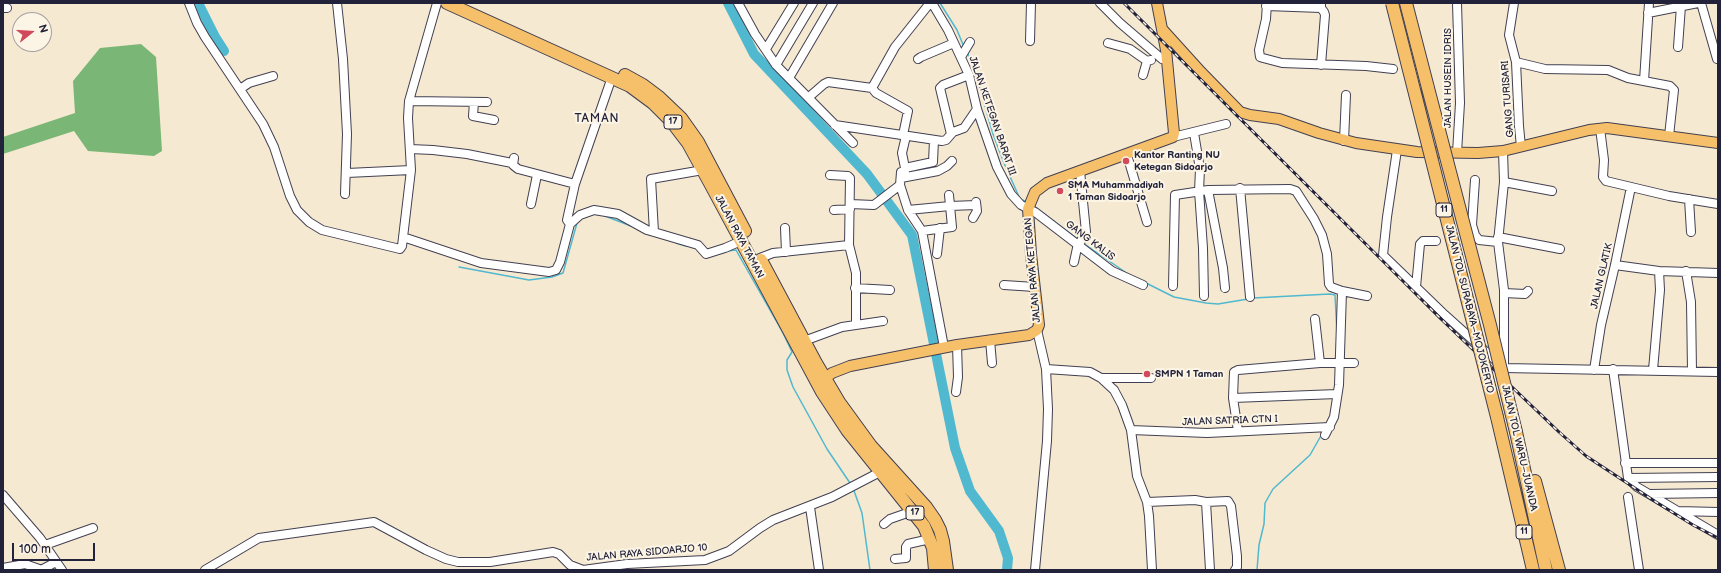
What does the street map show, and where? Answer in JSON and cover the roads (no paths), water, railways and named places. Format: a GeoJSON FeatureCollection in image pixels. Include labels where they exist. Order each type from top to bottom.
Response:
{"type":"FeatureCollection","features":[{"type":"Feature","properties":{"kind":"highway","name":"JALAN RAYA TAMAN"},"geometry":{"type":"LineString","coordinates":[[447,3],[612,77],[641,94],[663,112],[682,134],[803,347]]}},
{"type":"Feature","properties":{"kind":"highway","name":"JALAN RAYA TAMAN"},"geometry":{"type":"LineString","coordinates":[[466,3],[616,70],[643,85],[659,97],[681,118],[698,142],[760,258],[803,347],[847,430],[924,526],[930,539],[935,570]]}},
{"type":"Feature","properties":{"kind":"highway","name":"JALAN TOL SURABAYA–MOJOKERTO"},"geometry":{"type":"LineString","coordinates":[[1392,3],[1497,417],[1533,570]]}},
{"type":"Feature","properties":{"kind":"highway","name":"JALAN TOL SURABAYA–MOJOKERTO"},"geometry":{"type":"LineString","coordinates":[[1406,3],[1490,325]]}},
{"type":"Feature","properties":{"kind":"highway","name":"JALAN TOL WARU–JUANDA"},"geometry":{"type":"LineString","coordinates":[[1490,325],[1519,434],[1546,570]]}},
{"type":"Feature","properties":{"kind":"highway","name":"JALAN RAYA TAMAN"},"geometry":{"type":"LineString","coordinates":[[823,385],[871,446],[926,507],[935,520],[943,541],[947,570]]}},
{"type":"Feature","properties":{"kind":"highway"},"geometry":{"type":"LineString","coordinates":[[1519,434],[1559,570]]}},
{"type":"Feature","properties":{"kind":"highway"},"geometry":{"type":"LineString","coordinates":[[1516,495],[1524,570]]}},
{"type":"Feature","properties":{"kind":"main road"},"geometry":{"type":"LineString","coordinates":[[1030,204],[1035,192],[1042,186],[1127,155],[1173,136],[1174,133],[1158,3]]}},
{"type":"Feature","properties":{"kind":"main road"},"geometry":{"type":"LineString","coordinates":[[1162,28],[1201,72],[1240,112],[1279,119],[1344,141],[1417,152],[1457,153],[1503,151],[1600,128],[1718,143]]}},
{"type":"Feature","properties":{"kind":"main road","name":"JALAN RAYA KETEGAN"},"geometry":{"type":"LineString","coordinates":[[823,385],[840,369],[850,366],[950,346],[1029,335],[1037,330],[1039,325],[1031,254],[1030,204]]}},
{"type":"Feature","properties":{"kind":"street"},"geometry":{"type":"LineString","coordinates":[[189,3],[200,28],[245,86],[270,136],[290,196],[297,210],[309,222],[322,230],[400,249],[403,241],[411,170],[408,118],[409,102],[437,3]]}},
{"type":"Feature","properties":{"kind":"street"},"geometry":{"type":"LineString","coordinates":[[337,3],[343,59],[347,134],[346,194]]}},
{"type":"Feature","properties":{"kind":"street"},"geometry":{"type":"LineString","coordinates":[[738,3],[755,34],[776,65],[853,143]]}},
{"type":"Feature","properties":{"kind":"street"},"geometry":{"type":"LineString","coordinates":[[766,49],[794,3]]}},
{"type":"Feature","properties":{"kind":"street"},"geometry":{"type":"LineString","coordinates":[[776,65],[813,3]]}},
{"type":"Feature","properties":{"kind":"street"},"geometry":{"type":"LineString","coordinates":[[788,78],[833,3]]}},
{"type":"Feature","properties":{"kind":"street"},"geometry":{"type":"LineString","coordinates":[[872,88],[895,47],[931,3]]}},
{"type":"Feature","properties":{"kind":"street","name":"JALAN KETEGAN BARAT III"},"geometry":{"type":"LineString","coordinates":[[931,3],[941,15],[954,42],[965,50],[977,109],[997,167],[1006,187],[1017,202],[1030,204]]}},
{"type":"Feature","properties":{"kind":"street"},"geometry":{"type":"LineString","coordinates":[[1030,41],[1031,3]]}},
{"type":"Feature","properties":{"kind":"street"},"geometry":{"type":"LineString","coordinates":[[1100,3],[1120,23],[1164,60]]}},
{"type":"Feature","properties":{"kind":"street","name":"JALAN HUSEIN IDRIS"},"geometry":{"type":"LineString","coordinates":[[1457,3],[1460,103],[1457,153]]}},
{"type":"Feature","properties":{"kind":"street","name":"GANG TURISARI"},"geometry":{"type":"LineString","coordinates":[[1514,3],[1509,35],[1516,62],[1521,146]]}},
{"type":"Feature","properties":{"kind":"street"},"geometry":{"type":"LineString","coordinates":[[1644,81],[1649,3]]}},
{"type":"Feature","properties":{"kind":"street"},"geometry":{"type":"LineString","coordinates":[[1648,13],[1698,3]]}},
{"type":"Feature","properties":{"kind":"street"},"geometry":{"type":"LineString","coordinates":[[1701,3],[1717,58]]}},
{"type":"Feature","properties":{"kind":"street"},"geometry":{"type":"LineString","coordinates":[[1321,65],[1324,15],[1321,6],[1266,4],[1266,19],[1259,50],[1260,56],[1282,64],[1321,65],[1366,66],[1393,69]]}},
{"type":"Feature","properties":{"kind":"street"},"geometry":{"type":"LineString","coordinates":[[1678,47],[1681,6]]}},
{"type":"Feature","properties":{"kind":"street"},"geometry":{"type":"LineString","coordinates":[[918,60],[921,57],[954,42]]}},
{"type":"Feature","properties":{"kind":"street"},"geometry":{"type":"LineString","coordinates":[[1108,43],[1130,49],[1147,61],[1164,60]]}},
{"type":"Feature","properties":{"kind":"street"},"geometry":{"type":"LineString","coordinates":[[1143,75],[1147,61]]}},
{"type":"Feature","properties":{"kind":"street"},"geometry":{"type":"LineString","coordinates":[[1516,62],[1545,69],[1608,70],[1628,78],[1670,86],[1674,90],[1669,136]]}},
{"type":"Feature","properties":{"kind":"street"},"geometry":{"type":"LineString","coordinates":[[950,134],[940,88],[943,85],[969,75]]}},
{"type":"Feature","properties":{"kind":"street"},"geometry":{"type":"LineString","coordinates":[[245,86],[273,76]]}},
{"type":"Feature","properties":{"kind":"street"},"geometry":{"type":"LineString","coordinates":[[570,224],[567,220],[575,184],[612,77]]}},
{"type":"Feature","properties":{"kind":"street"},"geometry":{"type":"LineString","coordinates":[[809,97],[828,82],[872,88],[876,93],[908,111],[902,153],[905,168]]}},
{"type":"Feature","properties":{"kind":"street"},"geometry":{"type":"LineString","coordinates":[[1344,141],[1346,95]]}},
{"type":"Feature","properties":{"kind":"street"},"geometry":{"type":"LineString","coordinates":[[409,102],[487,102]]}},
{"type":"Feature","properties":{"kind":"street"},"geometry":{"type":"LineString","coordinates":[[474,102],[473,116],[494,120]]}},
{"type":"Feature","properties":{"kind":"street"},"geometry":{"type":"LineString","coordinates":[[835,124],[942,142],[950,134],[964,128],[977,109]]}},
{"type":"Feature","properties":{"kind":"street"},"geometry":{"type":"LineString","coordinates":[[1173,136],[1194,133],[1226,124]]}},
{"type":"Feature","properties":{"kind":"street"},"geometry":{"type":"LineString","coordinates":[[1600,128],[1604,153],[1603,177],[1605,180],[1631,187],[1718,204]]}},
{"type":"Feature","properties":{"kind":"street"},"geometry":{"type":"LineString","coordinates":[[1194,133],[1200,169],[1198,191],[1203,248],[1204,296]]}},
{"type":"Feature","properties":{"kind":"street"},"geometry":{"type":"LineString","coordinates":[[934,140],[932,163],[905,168],[905,171],[901,172],[898,184],[908,210],[922,231],[937,309],[950,346],[958,377],[956,392]]}},
{"type":"Feature","properties":{"kind":"street"},"geometry":{"type":"LineString","coordinates":[[410,149],[513,160],[518,169],[536,175],[575,184]]}},
{"type":"Feature","properties":{"kind":"street"},"geometry":{"type":"LineString","coordinates":[[1397,150],[1383,255],[1504,368],[1718,372]]}},
{"type":"Feature","properties":{"kind":"street"},"geometry":{"type":"LineString","coordinates":[[1503,151],[1504,182],[1498,239],[1504,293],[1504,368]]}},
{"type":"Feature","properties":{"kind":"street"},"geometry":{"type":"LineString","coordinates":[[1127,155],[1147,222]]}},
{"type":"Feature","properties":{"kind":"street"},"geometry":{"type":"LineString","coordinates":[[834,210],[850,206],[871,206],[884,198],[898,184],[938,171],[948,166],[952,161]]}},
{"type":"Feature","properties":{"kind":"street"},"geometry":{"type":"LineString","coordinates":[[347,173],[411,170]]}},
{"type":"Feature","properties":{"kind":"street"},"geometry":{"type":"LineString","coordinates":[[654,232],[651,179],[703,170]]}},
{"type":"Feature","properties":{"kind":"street"},"geometry":{"type":"LineString","coordinates":[[1074,262],[1086,232],[1080,171]]}},
{"type":"Feature","properties":{"kind":"street"},"geometry":{"type":"LineString","coordinates":[[531,204],[536,175]]}},
{"type":"Feature","properties":{"kind":"street"},"geometry":{"type":"LineString","coordinates":[[830,175],[850,177],[849,245],[856,273],[856,324]]}},
{"type":"Feature","properties":{"kind":"street"},"geometry":{"type":"LineString","coordinates":[[1475,180],[1472,226],[1475,235],[1479,240],[1498,239],[1560,249]]}},
{"type":"Feature","properties":{"kind":"street"},"geometry":{"type":"LineString","coordinates":[[1504,182],[1552,191]]}},
{"type":"Feature","properties":{"kind":"street","name":"JALAN GLATIK"},"geometry":{"type":"LineString","coordinates":[[1594,370],[1600,325],[1615,265],[1631,187]]}},
{"type":"Feature","properties":{"kind":"street"},"geometry":{"type":"LineString","coordinates":[[1173,286],[1174,196],[1177,194],[1198,191],[1240,188],[1290,189],[1296,191],[1322,235],[1327,254],[1329,284],[1331,287],[1342,291],[1367,296]]}},
{"type":"Feature","properties":{"kind":"street"},"geometry":{"type":"LineString","coordinates":[[1240,188],[1250,297]]}},
{"type":"Feature","properties":{"kind":"street"},"geometry":{"type":"LineString","coordinates":[[1208,190],[1223,268],[1225,288]]}},
{"type":"Feature","properties":{"kind":"street"},"geometry":{"type":"LineString","coordinates":[[922,231],[940,228],[955,228],[949,195]]}},
{"type":"Feature","properties":{"kind":"street"},"geometry":{"type":"LineString","coordinates":[[1689,199],[1691,232]]}},
{"type":"Feature","properties":{"kind":"street"},"geometry":{"type":"LineString","coordinates":[[908,210],[919,205],[950,206],[976,203],[976,211],[973,218]]}},
{"type":"Feature","properties":{"kind":"street","name":"GANG KALIS"},"geometry":{"type":"LineString","coordinates":[[1030,204],[1081,242],[1112,271],[1143,285]]}},
{"type":"Feature","properties":{"kind":"street"},"geometry":{"type":"LineString","coordinates":[[403,241],[481,263],[549,272],[556,270],[560,262],[570,224],[580,215],[590,211],[598,210],[618,214],[654,232],[698,245],[706,254],[741,240]]}},
{"type":"Feature","properties":{"kind":"street"},"geometry":{"type":"LineString","coordinates":[[785,228],[786,252]]}},
{"type":"Feature","properties":{"kind":"street"},"geometry":{"type":"LineString","coordinates":[[937,254],[940,228]]}},
{"type":"Feature","properties":{"kind":"street"},"geometry":{"type":"LineString","coordinates":[[1416,287],[1420,244],[1423,242],[1436,241]]}},
{"type":"Feature","properties":{"kind":"street"},"geometry":{"type":"LineString","coordinates":[[926,246],[939,244]]}},
{"type":"Feature","properties":{"kind":"street"},"geometry":{"type":"LineString","coordinates":[[760,258],[773,253],[849,245]]}},
{"type":"Feature","properties":{"kind":"street"},"geometry":{"type":"LineString","coordinates":[[1615,265],[1659,271],[1718,273]]}},
{"type":"Feature","properties":{"kind":"street"},"geometry":{"type":"LineString","coordinates":[[1653,370],[1660,290],[1659,271]]}},
{"type":"Feature","properties":{"kind":"street"},"geometry":{"type":"LineString","coordinates":[[1686,271],[1691,302],[1692,371]]}},
{"type":"Feature","properties":{"kind":"street"},"geometry":{"type":"LineString","coordinates":[[1004,285],[1035,287]]}},
{"type":"Feature","properties":{"kind":"street"},"geometry":{"type":"LineString","coordinates":[[855,288],[890,290]]}},
{"type":"Feature","properties":{"kind":"street"},"geometry":{"type":"LineString","coordinates":[[1325,435],[1327,427],[1334,416],[1342,291]]}},
{"type":"Feature","properties":{"kind":"street"},"geometry":{"type":"LineString","coordinates":[[1504,293],[1524,294],[1528,291]]}},
{"type":"Feature","properties":{"kind":"street"},"geometry":{"type":"LineString","coordinates":[[1315,319],[1320,362]]}},
{"type":"Feature","properties":{"kind":"street"},"geometry":{"type":"LineString","coordinates":[[803,347],[842,328],[856,324],[883,321]]}},
{"type":"Feature","properties":{"kind":"street"},"geometry":{"type":"LineString","coordinates":[[1035,570],[1047,441],[1048,409],[1046,369],[1037,330]]}},
{"type":"Feature","properties":{"kind":"street"},"geometry":{"type":"LineString","coordinates":[[990,340],[992,363]]}},
{"type":"Feature","properties":{"kind":"street"},"geometry":{"type":"LineString","coordinates":[[1238,431],[1233,398],[1234,372],[1238,370],[1320,362],[1354,363]]}},
{"type":"Feature","properties":{"kind":"street"},"geometry":{"type":"LineString","coordinates":[[1046,369],[1090,372],[1101,378],[1114,390],[1128,418],[1137,476],[1147,502],[1152,570]]}},
{"type":"Feature","properties":{"kind":"street"},"geometry":{"type":"LineString","coordinates":[[1614,369],[1628,478],[1637,487],[1718,535]]}},
{"type":"Feature","properties":{"kind":"street"},"geometry":{"type":"LineString","coordinates":[[1101,378],[1151,378]]}},
{"type":"Feature","properties":{"kind":"street"},"geometry":{"type":"LineString","coordinates":[[1233,398],[1336,394]]}},
{"type":"Feature","properties":{"kind":"street","name":"JALAN SATRIA CTN I"},"geometry":{"type":"LineString","coordinates":[[1131,430],[1200,433],[1327,427]]}},
{"type":"Feature","properties":{"kind":"street"},"geometry":{"type":"LineString","coordinates":[[1625,463],[1718,463]]}},
{"type":"Feature","properties":{"kind":"street","name":"JALAN RAYA SIDOARJO 10"},"geometry":{"type":"LineString","coordinates":[[205,570],[259,538],[374,522],[426,550],[446,559],[458,562],[490,562],[553,552],[559,554],[570,565],[584,570],[627,564],[705,560],[730,551],[773,520],[810,507],[848,490],[880,472]]}},
{"type":"Feature","properties":{"kind":"street"},"geometry":{"type":"LineString","coordinates":[[1628,478],[1718,477]]}},
{"type":"Feature","properties":{"kind":"street"},"geometry":{"type":"LineString","coordinates":[[1649,494],[1718,493]]}},
{"type":"Feature","properties":{"kind":"street"},"geometry":{"type":"LineString","coordinates":[[3,495],[45,546],[62,570]]}},
{"type":"Feature","properties":{"kind":"street"},"geometry":{"type":"LineString","coordinates":[[1628,497],[1639,570]]}},
{"type":"Feature","properties":{"kind":"street"},"geometry":{"type":"LineString","coordinates":[[1147,502],[1195,500],[1206,502],[1228,501],[1231,506],[1237,556],[1237,567],[1235,570]]}},
{"type":"Feature","properties":{"kind":"street"},"geometry":{"type":"LineString","coordinates":[[1206,502],[1210,570]]}},
{"type":"Feature","properties":{"kind":"street"},"geometry":{"type":"LineString","coordinates":[[810,507],[818,570]]}},
{"type":"Feature","properties":{"kind":"street"},"geometry":{"type":"LineString","coordinates":[[884,524],[890,519],[913,511]]}},
{"type":"Feature","properties":{"kind":"street"},"geometry":{"type":"LineString","coordinates":[[1677,511],[1718,512]]}},
{"type":"Feature","properties":{"kind":"street"},"geometry":{"type":"LineString","coordinates":[[45,546],[92,528]]}},
{"type":"Feature","properties":{"kind":"street"},"geometry":{"type":"LineString","coordinates":[[1708,529],[1718,528]]}},
{"type":"Feature","properties":{"kind":"street"},"geometry":{"type":"LineString","coordinates":[[895,559],[906,558],[906,547],[908,544],[930,539]]}},
{"type":"Feature","properties":{"kind":"street"},"geometry":{"type":"LineString","coordinates":[[3,568],[25,564],[42,570],[56,562]]}},
{"type":"Feature","properties":{"kind":"waterway"},"geometry":{"type":"LineString","coordinates":[[198,3],[215,37],[224,51]]}},
{"type":"Feature","properties":{"kind":"waterway"},"geometry":{"type":"LineString","coordinates":[[728,3],[754,54],[867,174],[912,235],[955,448],[970,491],[999,531],[1008,558],[1007,570]]}},
{"type":"Feature","properties":{"kind":"waterway"},"geometry":{"type":"LineString","coordinates":[[940,3],[957,30],[964,47]]}},
{"type":"Feature","properties":{"kind":"waterway"},"geometry":{"type":"LineString","coordinates":[[967,52],[975,71],[993,134],[1004,163],[1020,199],[1027,202]]}},
{"type":"Feature","properties":{"kind":"waterway"},"geometry":{"type":"LineString","coordinates":[[1034,206],[1079,240]]}},
{"type":"Feature","properties":{"kind":"waterway"},"geometry":{"type":"LineString","coordinates":[[605,216],[631,226]]}},
{"type":"Feature","properties":{"kind":"waterway"},"geometry":{"type":"LineString","coordinates":[[459,267],[529,280],[552,277],[563,273],[577,223]]}},
{"type":"Feature","properties":{"kind":"waterway"},"geometry":{"type":"LineString","coordinates":[[676,243],[686,246]]}},
{"type":"Feature","properties":{"kind":"waterway"},"geometry":{"type":"LineString","coordinates":[[1083,243],[1128,274]]}},
{"type":"Feature","properties":{"kind":"waterway"},"geometry":{"type":"LineString","coordinates":[[727,251],[736,250],[783,333],[792,352],[787,360],[787,370],[793,387],[827,449],[850,483]]}},
{"type":"Feature","properties":{"kind":"waterway"},"geometry":{"type":"LineString","coordinates":[[1146,283],[1174,297],[1206,303],[1218,304],[1248,299]]}},
{"type":"Feature","properties":{"kind":"waterway"},"geometry":{"type":"LineString","coordinates":[[1253,298],[1335,295],[1337,333]]}},
{"type":"Feature","properties":{"kind":"waterway"},"geometry":{"type":"LineString","coordinates":[[1257,570],[1259,545],[1264,524],[1265,503],[1273,489],[1310,455],[1322,434]]}},
{"type":"Feature","properties":{"kind":"waterway"},"geometry":{"type":"LineString","coordinates":[[853,488],[862,513],[870,570]]}},
{"type":"Feature","properties":{"kind":"railway"},"geometry":{"type":"LineString","coordinates":[[1124,3],[1440,318],[1559,432],[1586,456],[1693,525],[1718,538]]}},
{"type":"Feature","properties":{"kind":"place","name":"Kantor Ranting NU Ketegan Sidoarjo"},"geometry":{"type":"Point","coordinates":[1126,161]}},
{"type":"Feature","properties":{"kind":"place","name":"SMA Muhammadiyah 1 Taman Sidoarjo"},"geometry":{"type":"Point","coordinates":[1060,191]}},
{"type":"Feature","properties":{"kind":"place","name":"SMPN 1 Taman"},"geometry":{"type":"Point","coordinates":[1147,374]}},
{"type":"Feature","properties":{"kind":"district","name":"TAMAN"},"geometry":{"type":"Point","coordinates":[597,119]}}]}
